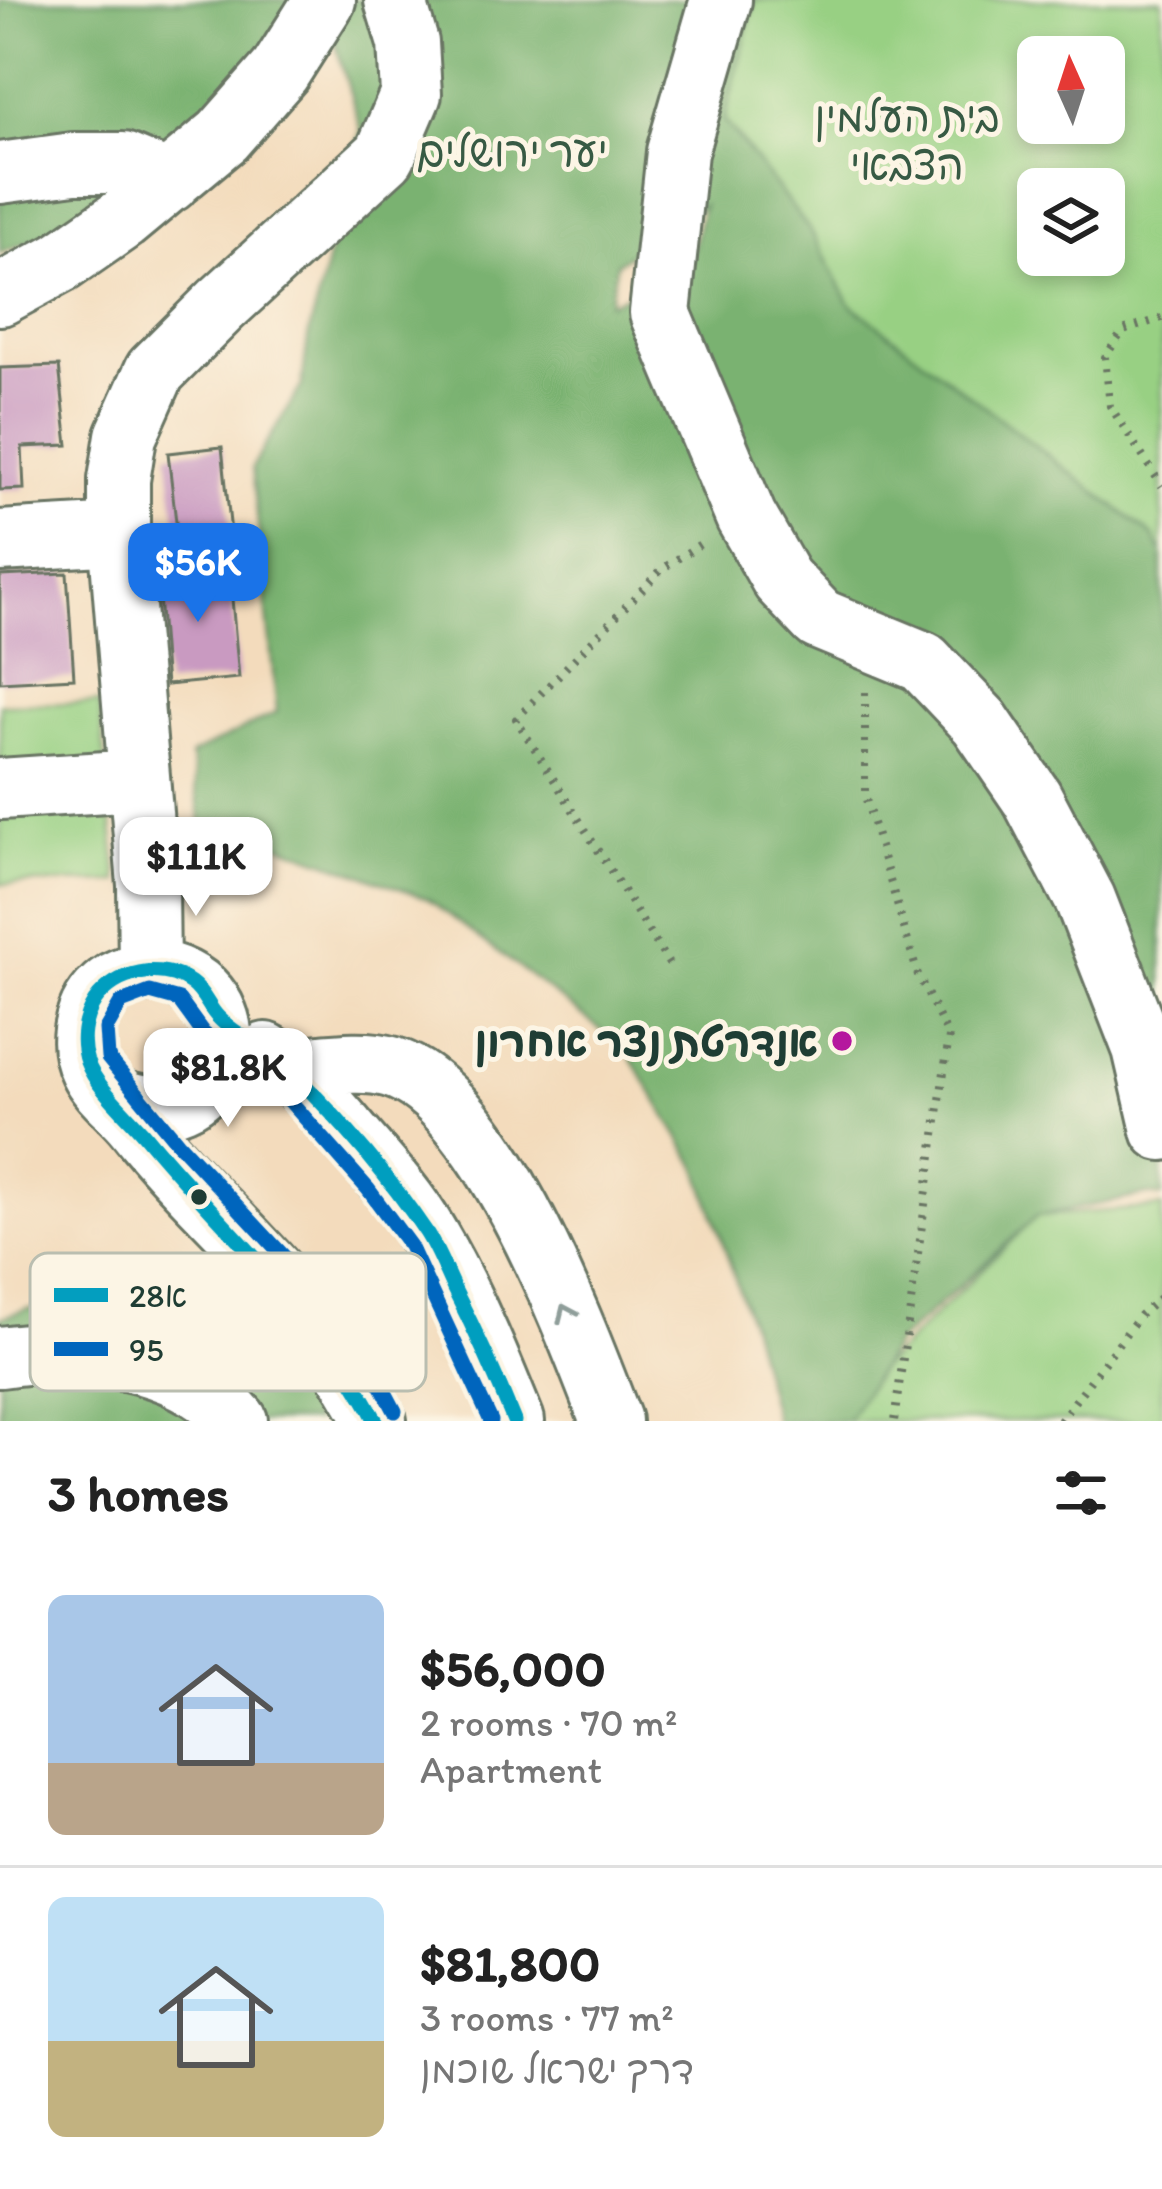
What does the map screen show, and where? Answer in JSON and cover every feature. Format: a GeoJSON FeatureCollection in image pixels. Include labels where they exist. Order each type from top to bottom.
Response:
{"type":"FeatureCollection","features":[{"type":"Feature","properties":{"kind":"street"},"geometry":{"type":"LineString","coordinates":[[0,295],[61,262],[170,182],[223,136],[280,71],[325,0]]}},
{"type":"Feature","properties":{"kind":"street"},"geometry":{"type":"LineString","coordinates":[[149,971],[148,885],[119,534],[119,481],[126,436],[154,371],[386,155],[411,94],[408,43],[394,0]]}},
{"type":"Feature","properties":{"kind":"street"},"geometry":{"type":"LineString","coordinates":[[721,0],[677,152],[660,313],[746,517],[782,580],[819,619],[923,662],[980,722],[1032,798],[1085,899],[1144,1048],[1162,1130]]}},
{"type":"Feature","properties":{"kind":"street"},"geometry":{"type":"LineString","coordinates":[[0,173],[74,163],[123,163],[170,182]]}},
{"type":"Feature","properties":{"kind":"street"},"geometry":{"type":"LineString","coordinates":[[0,542],[119,534]]}},
{"type":"Feature","properties":{"kind":"street"},"geometry":{"type":"LineString","coordinates":[[0,789],[136,780]]}},
{"type":"Feature","properties":{"kind":"street"},"geometry":{"type":"LineString","coordinates":[[118,1100],[158,1109],[196,1094],[219,1059],[218,1017],[191,983],[149,971],[107,987],[85,1024],[88,1068],[173,1170],[256,1253]]}},
{"type":"Feature","properties":{"kind":"street"},"geometry":{"type":"LineString","coordinates":[[218,1017],[290,1068],[384,1176],[428,1235],[514,1421]]}},
{"type":"Feature","properties":{"kind":"street"},"geometry":{"type":"LineString","coordinates":[[290,1068],[389,1066],[424,1082],[460,1116],[492,1161],[545,1266],[611,1421]]}},
{"type":"Feature","properties":{"kind":"street"},"geometry":{"type":"LineString","coordinates":[[0,1357],[30,1355]]}},
{"type":"Feature","properties":{"kind":"street"},"geometry":{"type":"LineString","coordinates":[[202,1391],[224,1404],[237,1421]]}},
{"type":"Feature","properties":{"kind":"street"},"geometry":{"type":"LineString","coordinates":[[360,1391],[376,1421]]}},
{"type":"Feature","properties":{"kind":"path"},"geometry":{"type":"LineString","coordinates":[[1162,318],[1123,331],[1105,357],[1110,406],[1158,472],[1162,487]]}},
{"type":"Feature","properties":{"kind":"path"},"geometry":{"type":"LineString","coordinates":[[669,964],[516,719],[662,569],[746,517]]}},
{"type":"Feature","properties":{"kind":"path"},"geometry":{"type":"LineString","coordinates":[[868,639],[862,740],[865,796],[918,975],[949,1037],[895,1421]]}},
{"type":"Feature","properties":{"kind":"path"},"geometry":{"type":"LineString","coordinates":[[1060,1421],[1140,1315],[1162,1296]]}},
{"type":"Feature","properties":{"kind":"green space","name":"יער ירושלים"},"geometry":{"type":"Polygon","coordinates":[[[0,0],[755,0],[724,120],[812,233],[849,303],[1153,536],[1162,553],[1162,1197],[1147,1195],[1037,1216],[895,1344],[847,1421],[775,1421],[751,1326],[698,1168],[625,1048],[427,898],[272,842],[205,849],[191,755],[277,712],[252,467],[302,385],[308,337],[361,130],[326,12],[121,209],[0,253],[0,0]],[[703,205],[617,263],[609,303],[689,265],[703,205]]]}},
{"type":"Feature","properties":{"kind":"green space","name":"בית העלמין הצבאי"},"geometry":{"type":"Polygon","coordinates":[[[750,0],[1162,0],[1162,553],[1153,536],[849,304],[812,233],[724,120],[750,0]]]}},
{"type":"Feature","properties":{"kind":"green space"},"geometry":{"type":"Polygon","coordinates":[[[99,703],[118,882],[0,884],[0,704],[99,703]]]}},
{"type":"Feature","properties":{"kind":"green space"},"geometry":{"type":"Polygon","coordinates":[[[1162,1207],[1162,1421],[847,1421],[879,1370],[1037,1216],[1162,1207]]]}},
{"type":"Feature","properties":{"kind":"green space"},"geometry":{"type":"Polygon","coordinates":[[[30,1309],[30,1391],[295,1391],[306,1400],[315,1421],[0,1421],[0,1318],[30,1309]]]}},
{"type":"Feature","properties":{"kind":"building"},"geometry":{"type":"Polygon","coordinates":[[[59,366],[68,445],[22,447],[24,489],[0,490],[0,368],[59,366]]]}},
{"type":"Feature","properties":{"kind":"building"},"geometry":{"type":"Polygon","coordinates":[[[222,447],[231,533],[178,539],[168,453],[222,447]]]}},
{"type":"Feature","properties":{"kind":"building"},"geometry":{"type":"Polygon","coordinates":[[[229,565],[239,678],[166,685],[157,571],[229,565]]]}},
{"type":"Feature","properties":{"kind":"building"},"geometry":{"type":"Polygon","coordinates":[[[67,573],[74,678],[0,682],[0,576],[67,573]]]}},
{"type":"Feature","properties":{"kind":"transit line","name":"28א"},"geometry":{"type":"LineString","coordinates":[[250,1253],[91,1071],[84,1047],[85,1023],[104,991],[127,977],[166,973],[191,983],[227,1026],[284,1064],[328,1109],[380,1169],[430,1239],[514,1421]]}},
{"type":"Feature","properties":{"kind":"transit line","name":"95"},"geometry":{"type":"LineString","coordinates":[[281,1253],[178,1143],[108,1058],[106,1029],[121,1003],[150,992],[179,1000],[203,1033],[275,1084],[368,1189],[413,1253]]}},
{"type":"Feature","properties":{"kind":"transit line","name":"95"},"geometry":{"type":"LineString","coordinates":[[426,1281],[491,1421]]}},
{"type":"Feature","properties":{"kind":"transit line","name":"28א"},"geometry":{"type":"LineString","coordinates":[[359,1391],[376,1421]]}},
{"type":"Feature","properties":{"kind":"transit line","name":"95"},"geometry":{"type":"LineString","coordinates":[[384,1391],[395,1411]]}},
{"type":"Feature","properties":{"kind":"place","name":"אנדרטת נצר אחרון"},"geometry":{"type":"Point","coordinates":[842,1041]}}]}
